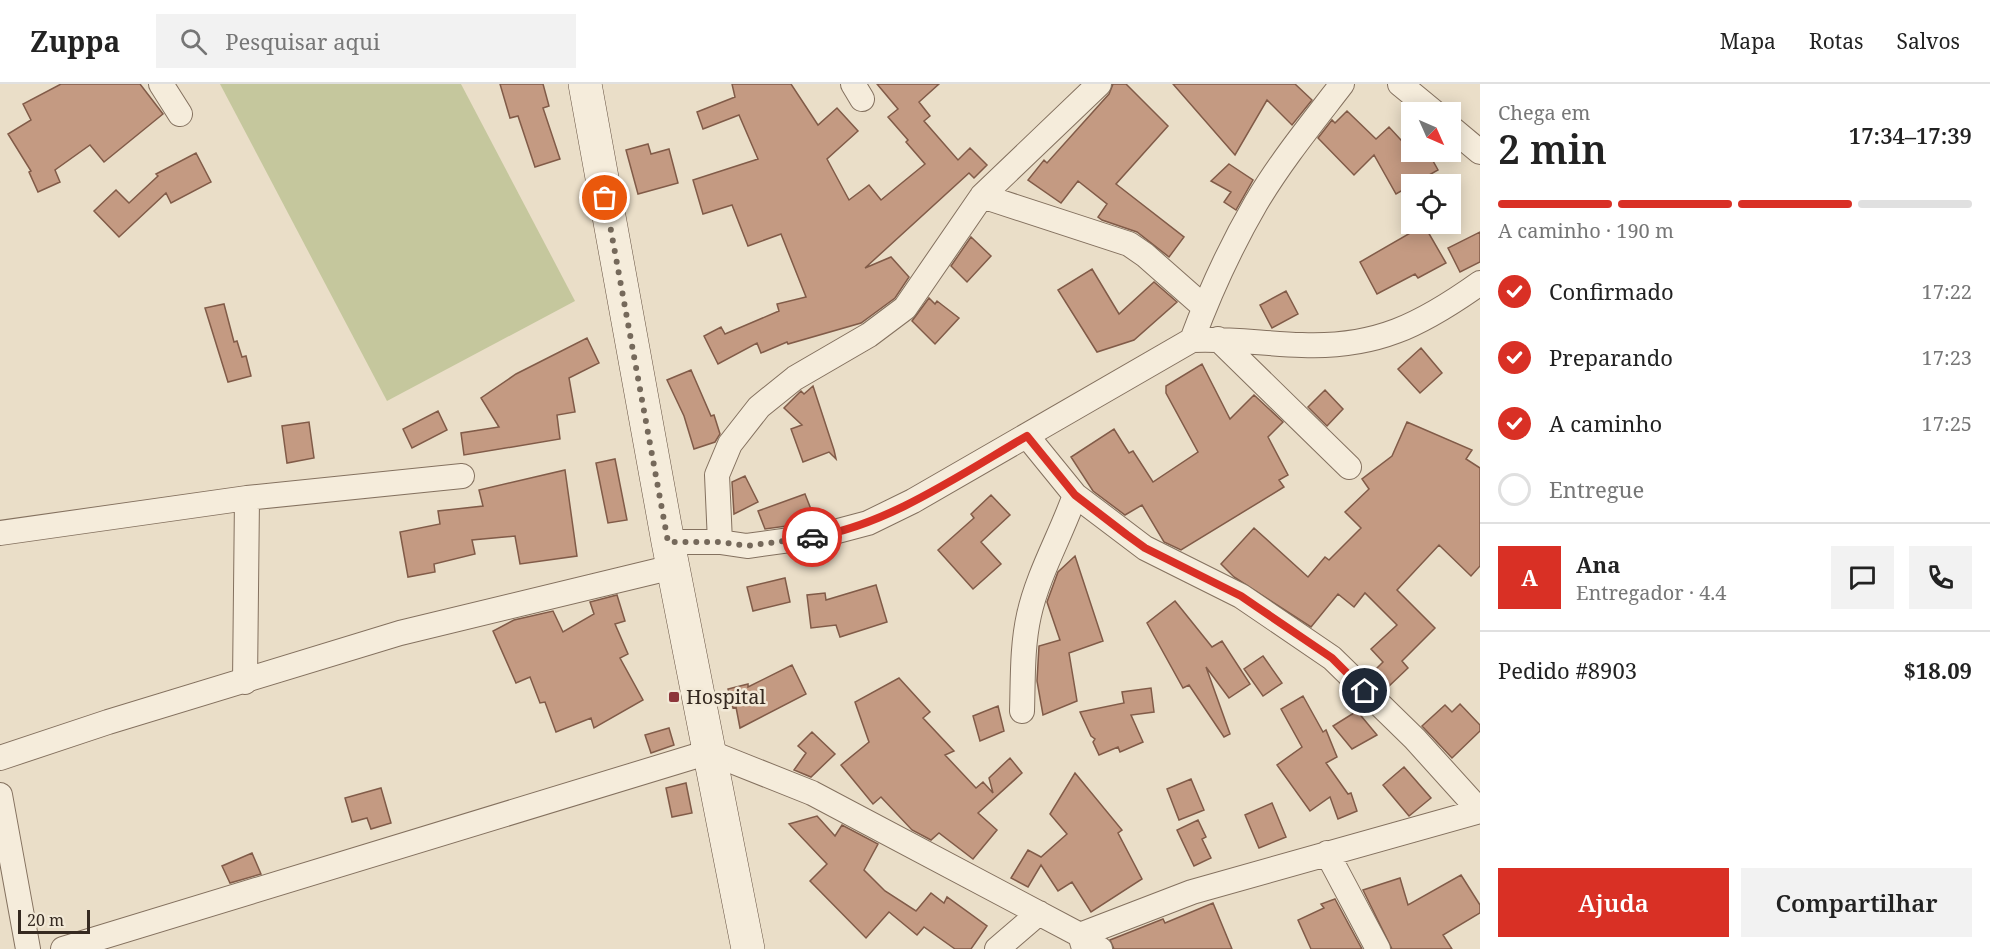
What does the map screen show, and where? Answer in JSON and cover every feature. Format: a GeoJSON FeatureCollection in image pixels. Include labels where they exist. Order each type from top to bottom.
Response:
{"type":"FeatureCollection","features":[{"type":"Feature","properties":{"kind":"main road"},"geometry":{"type":"LineString","coordinates":[[585,84],[670,554],[748,949]]}},
{"type":"Feature","properties":{"kind":"street"},"geometry":{"type":"LineString","coordinates":[[161,84],[180,114]]}},
{"type":"Feature","properties":{"kind":"street"},"geometry":{"type":"LineString","coordinates":[[720,542],[717,475],[729,444],[759,407],[795,378],[869,335],[905,308],[925,283],[962,222],[982,196],[1099,84]]}},
{"type":"Feature","properties":{"kind":"street"},"geometry":{"type":"LineString","coordinates":[[1192,340],[1204,307],[1256,204],[1300,138],[1342,84]]}},
{"type":"Feature","properties":{"kind":"street"},"geometry":{"type":"LineString","coordinates":[[1400,84],[1422,102]]}},
{"type":"Feature","properties":{"kind":"street"},"geometry":{"type":"LineString","coordinates":[[1461,136],[1480,152]]}},
{"type":"Feature","properties":{"kind":"street"},"geometry":{"type":"LineString","coordinates":[[982,196],[1129,244],[1145,255],[1204,307]]}},
{"type":"Feature","properties":{"kind":"street"},"geometry":{"type":"LineString","coordinates":[[0,758],[108,722],[400,633],[670,554],[720,542],[747,546],[819,536],[867,524],[914,501],[1192,340],[1218,339],[1305,345],[1363,342],[1403,330],[1439,312],[1480,283]]}},
{"type":"Feature","properties":{"kind":"street"},"geometry":{"type":"LineString","coordinates":[[1218,339],[1349,467]]}},
{"type":"Feature","properties":{"kind":"street"},"geometry":{"type":"LineString","coordinates":[[1027,436],[1075,495],[1145,548],[1241,596],[1332,658],[1415,739],[1480,811],[1192,892],[1082,942]]}},
{"type":"Feature","properties":{"kind":"street"},"geometry":{"type":"LineString","coordinates":[[0,533],[247,498],[462,476]]}},
{"type":"Feature","properties":{"kind":"street"},"geometry":{"type":"LineString","coordinates":[[1022,711],[1024,652],[1029,614],[1075,495]]}},
{"type":"Feature","properties":{"kind":"street"},"geometry":{"type":"LineString","coordinates":[[245,682],[247,498]]}},
{"type":"Feature","properties":{"kind":"street"},"geometry":{"type":"LineString","coordinates":[[63,949],[709,752],[813,792],[1039,913],[1082,942],[1100,949]]}},
{"type":"Feature","properties":{"kind":"street"},"geometry":{"type":"LineString","coordinates":[[1,802],[28,949]]}},
{"type":"Feature","properties":{"kind":"street"},"geometry":{"type":"LineString","coordinates":[[1327,853],[1378,949]]}},
{"type":"Feature","properties":{"kind":"street"},"geometry":{"type":"LineString","coordinates":[[997,949],[1039,913]]}},
{"type":"Feature","properties":{"kind":"green space"},"geometry":{"type":"Polygon","coordinates":[[[220,84],[461,84],[575,301],[387,401],[220,84]]]}},
{"type":"Feature","properties":{"kind":"building"},"geometry":{"type":"Polygon","coordinates":[[[61,84],[140,84],[163,114],[104,162],[90,145],[55,170],[60,182],[38,192],[29,172],[31,171],[8,134],[31,120],[23,104],[61,84]]]}},
{"type":"Feature","properties":{"kind":"building"},"geometry":{"type":"Polygon","coordinates":[[[500,84],[543,84],[549,106],[543,108],[560,159],[535,167],[518,116],[510,118],[500,84]]]}},
{"type":"Feature","properties":{"kind":"building"},"geometry":{"type":"Polygon","coordinates":[[[732,84],[791,84],[818,125],[837,108],[858,131],[827,159],[849,200],[869,185],[881,200],[925,164],[888,117],[898,109],[877,84],[939,84],[919,102],[930,116],[924,121],[958,160],[970,148],[987,165],[974,178],[969,173],[865,268],[891,257],[909,277],[895,298],[861,323],[788,344],[787,342],[761,353],[757,343],[718,364],[704,336],[721,327],[725,334],[779,311],[777,304],[806,297],[781,234],[748,246],[732,205],[703,214],[693,180],[758,159],[739,115],[703,129],[697,112],[735,97],[732,84]]]}},
{"type":"Feature","properties":{"kind":"building"},"geometry":{"type":"Polygon","coordinates":[[[1113,84],[1126,84],[1168,126],[1116,184],[1184,237],[1169,257],[1137,232],[1098,217],[1107,204],[1078,181],[1061,203],[1028,180],[1044,160],[1047,163],[1109,94],[1113,84]]]}},
{"type":"Feature","properties":{"kind":"building"},"geometry":{"type":"Polygon","coordinates":[[[1173,84],[1295,84],[1312,100],[1292,125],[1267,100],[1235,155],[1173,84]]]}},
{"type":"Feature","properties":{"kind":"building"},"geometry":{"type":"Polygon","coordinates":[[[1347,111],[1376,139],[1389,127],[1401,140],[1401,162],[1434,162],[1438,170],[1431,174],[1401,174],[1401,191],[1396,194],[1374,155],[1354,175],[1318,138],[1332,120],[1335,123],[1347,111]]]}},
{"type":"Feature","properties":{"kind":"building"},"geometry":{"type":"Polygon","coordinates":[[[648,144],[651,154],[669,149],[678,183],[638,194],[626,150],[648,144]]]}},
{"type":"Feature","properties":{"kind":"building"},"geometry":{"type":"Polygon","coordinates":[[[196,153],[211,182],[171,203],[166,193],[119,237],[94,211],[116,190],[129,203],[158,176],[156,174],[196,153]]]}},
{"type":"Feature","properties":{"kind":"building"},"geometry":{"type":"Polygon","coordinates":[[[1229,164],[1253,180],[1236,210],[1224,202],[1231,192],[1211,181],[1229,164]]]}},
{"type":"Feature","properties":{"kind":"building"},"geometry":{"type":"Polygon","coordinates":[[[1480,232],[1480,262],[1460,272],[1448,248],[1480,232]]]}},
{"type":"Feature","properties":{"kind":"building"},"geometry":{"type":"Polygon","coordinates":[[[1408,234],[1429,234],[1446,263],[1418,278],[1415,274],[1377,294],[1360,262],[1408,234]]]}},
{"type":"Feature","properties":{"kind":"building"},"geometry":{"type":"Polygon","coordinates":[[[971,237],[991,256],[967,282],[951,266],[971,237]]]}},
{"type":"Feature","properties":{"kind":"building"},"geometry":{"type":"Polygon","coordinates":[[[1092,269],[1119,314],[1154,282],[1177,302],[1134,340],[1097,352],[1058,290],[1092,269]]]}},
{"type":"Feature","properties":{"kind":"building"},"geometry":{"type":"Polygon","coordinates":[[[1286,291],[1298,314],[1272,328],[1260,305],[1286,291]]]}},
{"type":"Feature","properties":{"kind":"building"},"geometry":{"type":"Polygon","coordinates":[[[929,298],[935,304],[937,301],[959,318],[935,344],[912,321],[929,298]]]}},
{"type":"Feature","properties":{"kind":"building"},"geometry":{"type":"Polygon","coordinates":[[[224,304],[234,342],[237,341],[242,357],[246,356],[251,376],[228,382],[205,308],[224,304]]]}},
{"type":"Feature","properties":{"kind":"building"},"geometry":{"type":"Polygon","coordinates":[[[587,338],[599,363],[569,378],[575,412],[557,415],[560,439],[464,455],[461,433],[499,427],[481,398],[516,374],[587,338]]]}},
{"type":"Feature","properties":{"kind":"building"},"geometry":{"type":"Polygon","coordinates":[[[1421,348],[1442,373],[1420,393],[1398,369],[1421,348]]]}},
{"type":"Feature","properties":{"kind":"building"},"geometry":{"type":"Polygon","coordinates":[[[1202,364],[1230,419],[1254,395],[1283,422],[1268,437],[1288,475],[1279,480],[1284,487],[1181,550],[1164,542],[1142,505],[1125,515],[1093,491],[1071,457],[1114,429],[1129,453],[1133,451],[1153,482],[1198,452],[1166,393],[1166,386],[1202,364]]]}},
{"type":"Feature","properties":{"kind":"building"},"geometry":{"type":"Polygon","coordinates":[[[691,370],[711,416],[714,415],[720,434],[715,442],[694,449],[684,416],[667,380],[691,370]]]}},
{"type":"Feature","properties":{"kind":"building"},"geometry":{"type":"Polygon","coordinates":[[[813,386],[836,459],[829,452],[803,462],[791,429],[802,425],[784,408],[801,391],[804,394],[813,386]]]}},
{"type":"Feature","properties":{"kind":"building"},"geometry":{"type":"Polygon","coordinates":[[[1325,390],[1343,409],[1327,426],[1308,407],[1325,390]]]}},
{"type":"Feature","properties":{"kind":"building"},"geometry":{"type":"Polygon","coordinates":[[[438,411],[447,430],[412,448],[403,429],[438,411]]]}},
{"type":"Feature","properties":{"kind":"building"},"geometry":{"type":"Polygon","coordinates":[[[309,422],[314,458],[287,463],[282,426],[309,422]]]}},
{"type":"Feature","properties":{"kind":"building"},"geometry":{"type":"Polygon","coordinates":[[[1407,422],[1472,450],[1466,459],[1480,468],[1480,566],[1471,576],[1439,545],[1397,590],[1435,628],[1402,661],[1408,668],[1387,688],[1372,673],[1383,662],[1371,649],[1397,625],[1365,593],[1354,607],[1338,594],[1311,627],[1234,577],[1221,564],[1254,528],[1308,577],[1325,557],[1329,560],[1361,528],[1345,512],[1369,489],[1362,479],[1392,456],[1407,422]]]}},
{"type":"Feature","properties":{"kind":"building"},"geometry":{"type":"Polygon","coordinates":[[[615,459],[627,520],[608,523],[596,463],[615,459]]]}},
{"type":"Feature","properties":{"kind":"building"},"geometry":{"type":"Polygon","coordinates":[[[565,470],[577,556],[520,564],[515,536],[472,540],[475,554],[434,564],[435,572],[408,577],[400,532],[440,524],[438,511],[483,506],[479,490],[565,470]]]}},
{"type":"Feature","properties":{"kind":"building"},"geometry":{"type":"Polygon","coordinates":[[[745,476],[758,502],[734,514],[732,482],[745,476]]]}},
{"type":"Feature","properties":{"kind":"building"},"geometry":{"type":"Polygon","coordinates":[[[805,494],[816,522],[765,529],[758,511],[805,494]]]}},
{"type":"Feature","properties":{"kind":"building"},"geometry":{"type":"Polygon","coordinates":[[[991,495],[1010,515],[981,542],[1001,564],[973,589],[938,550],[974,518],[971,514],[991,495]]]}},
{"type":"Feature","properties":{"kind":"building"},"geometry":{"type":"Polygon","coordinates":[[[1075,556],[1103,641],[1069,653],[1077,701],[1043,715],[1037,681],[1039,646],[1060,640],[1047,602],[1058,572],[1075,556]]]}},
{"type":"Feature","properties":{"kind":"building"},"geometry":{"type":"Polygon","coordinates":[[[785,578],[790,602],[753,611],[747,587],[785,578]]]}},
{"type":"Feature","properties":{"kind":"building"},"geometry":{"type":"Polygon","coordinates":[[[876,585],[887,622],[840,637],[836,625],[811,628],[807,595],[825,593],[826,600],[876,585]]]}},
{"type":"Feature","properties":{"kind":"building"},"geometry":{"type":"Polygon","coordinates":[[[617,595],[625,621],[615,624],[628,654],[620,658],[643,700],[594,728],[591,718],[556,732],[545,702],[540,703],[530,677],[516,683],[493,631],[514,620],[553,611],[563,632],[594,614],[590,602],[617,595]]]}},
{"type":"Feature","properties":{"kind":"building"},"geometry":{"type":"Polygon","coordinates":[[[1175,601],[1212,647],[1222,641],[1250,684],[1229,698],[1206,667],[1230,734],[1224,737],[1189,685],[1183,688],[1147,623],[1175,601]]]}},
{"type":"Feature","properties":{"kind":"building"},"geometry":{"type":"Polygon","coordinates":[[[1263,656],[1282,683],[1263,696],[1244,669],[1263,656]]]}},
{"type":"Feature","properties":{"kind":"building"},"geometry":{"type":"Polygon","coordinates":[[[792,665],[806,694],[740,728],[736,707],[733,708],[728,689],[748,684],[748,687],[792,665]]]}},
{"type":"Feature","properties":{"kind":"building"},"geometry":{"type":"Polygon","coordinates":[[[899,678],[930,712],[923,718],[954,751],[945,755],[976,788],[983,782],[993,793],[989,778],[1010,758],[1022,773],[978,813],[997,830],[973,859],[939,833],[931,840],[912,830],[881,797],[873,804],[841,765],[869,742],[855,702],[899,678]]]}},
{"type":"Feature","properties":{"kind":"building"},"geometry":{"type":"Polygon","coordinates":[[[1151,688],[1154,712],[1131,715],[1143,742],[1120,752],[1118,747],[1099,755],[1093,742],[1095,739],[1091,736],[1080,712],[1124,703],[1122,692],[1151,688]]]}},
{"type":"Feature","properties":{"kind":"building"},"geometry":{"type":"Polygon","coordinates":[[[1303,696],[1323,732],[1326,730],[1337,757],[1326,763],[1348,794],[1351,793],[1357,811],[1338,819],[1330,797],[1310,811],[1277,765],[1302,747],[1281,709],[1303,696]]]}},
{"type":"Feature","properties":{"kind":"building"},"geometry":{"type":"Polygon","coordinates":[[[1460,704],[1480,725],[1480,731],[1452,758],[1422,726],[1445,705],[1452,712],[1460,704]]]}},
{"type":"Feature","properties":{"kind":"building"},"geometry":{"type":"Polygon","coordinates":[[[998,706],[1004,731],[980,741],[973,716],[998,706]]]}},
{"type":"Feature","properties":{"kind":"building"},"geometry":{"type":"Polygon","coordinates":[[[1357,711],[1377,735],[1352,749],[1333,726],[1357,711]]]}},
{"type":"Feature","properties":{"kind":"building"},"geometry":{"type":"Polygon","coordinates":[[[669,728],[674,745],[651,753],[645,735],[669,728]]]}},
{"type":"Feature","properties":{"kind":"building"},"geometry":{"type":"Polygon","coordinates":[[[812,732],[835,754],[811,777],[794,770],[806,753],[798,746],[812,732]]]}},
{"type":"Feature","properties":{"kind":"building"},"geometry":{"type":"Polygon","coordinates":[[[1404,767],[1431,798],[1409,816],[1383,785],[1404,767]]]}},
{"type":"Feature","properties":{"kind":"building"},"geometry":{"type":"Polygon","coordinates":[[[1075,773],[1122,830],[1118,833],[1142,879],[1091,912],[1072,882],[1058,891],[1041,865],[1028,887],[1011,878],[1028,850],[1041,857],[1067,834],[1050,814],[1075,773]]]}},
{"type":"Feature","properties":{"kind":"building"},"geometry":{"type":"Polygon","coordinates":[[[1191,779],[1204,810],[1179,820],[1167,789],[1191,779]]]}},
{"type":"Feature","properties":{"kind":"building"},"geometry":{"type":"Polygon","coordinates":[[[686,783],[692,813],[672,817],[666,788],[686,783]]]}},
{"type":"Feature","properties":{"kind":"building"},"geometry":{"type":"Polygon","coordinates":[[[381,788],[391,823],[371,829],[367,818],[352,822],[345,798],[381,788]]]}},
{"type":"Feature","properties":{"kind":"building"},"geometry":{"type":"Polygon","coordinates":[[[1272,803],[1286,837],[1259,848],[1245,815],[1272,803]]]}},
{"type":"Feature","properties":{"kind":"building"},"geometry":{"type":"Polygon","coordinates":[[[817,816],[835,836],[842,825],[878,844],[864,870],[885,891],[916,911],[931,893],[944,903],[947,897],[987,926],[971,949],[955,949],[924,927],[917,935],[889,912],[866,938],[810,881],[827,864],[789,824],[817,816]]]}},
{"type":"Feature","properties":{"kind":"building"},"geometry":{"type":"Polygon","coordinates":[[[1198,820],[1206,837],[1202,839],[1211,858],[1194,866],[1177,830],[1198,820]]]}},
{"type":"Feature","properties":{"kind":"building"},"geometry":{"type":"Polygon","coordinates":[[[252,853],[261,874],[230,883],[222,866],[252,853]]]}},
{"type":"Feature","properties":{"kind":"building"},"geometry":{"type":"Polygon","coordinates":[[[1461,875],[1480,905],[1480,913],[1443,935],[1452,949],[1392,949],[1363,890],[1400,878],[1408,905],[1461,875]]]}},
{"type":"Feature","properties":{"kind":"building"},"geometry":{"type":"Polygon","coordinates":[[[1335,899],[1362,949],[1311,949],[1298,920],[1324,908],[1321,904],[1335,899]]]}},
{"type":"Feature","properties":{"kind":"building"},"geometry":{"type":"Polygon","coordinates":[[[1213,903],[1232,949],[1114,949],[1110,940],[1163,919],[1165,923],[1213,903]]]}},
{"type":"Feature","properties":{"kind":"way so far"},"geometry":{"type":"LineString","coordinates":[[605,198],[668,542],[720,542],[747,546],[812,537]]}},
{"type":"Feature","properties":{"kind":"place","name":"Hospital"},"geometry":{"type":"Point","coordinates":[674,697]}},
{"type":"Feature","properties":{"kind":"route"},"geometry":{"type":"LineString","coordinates":[[812,537],[867,524],[914,501],[1027,436],[1075,495],[1127,535],[1145,548],[1241,596],[1332,658],[1365,691]]}}]}
